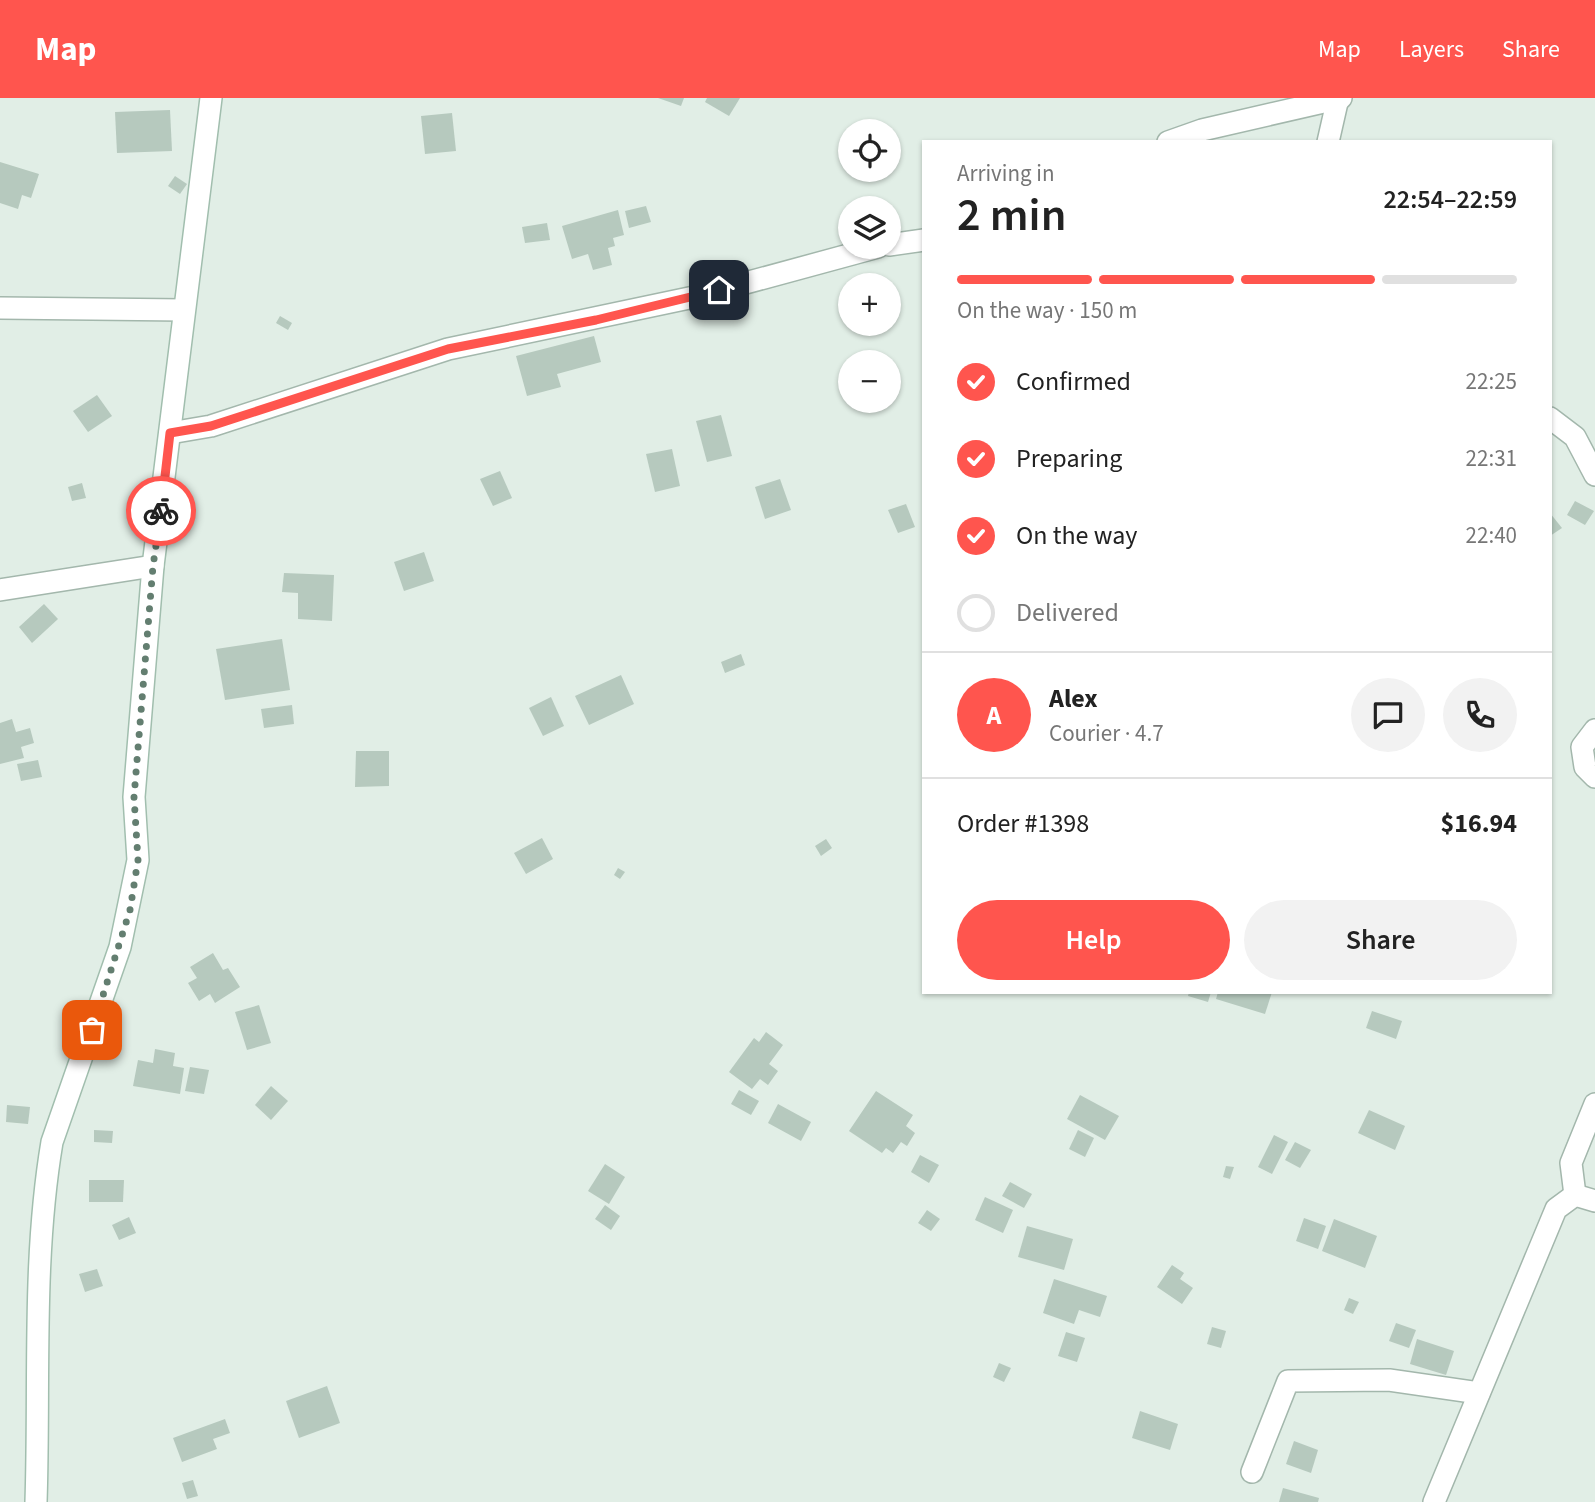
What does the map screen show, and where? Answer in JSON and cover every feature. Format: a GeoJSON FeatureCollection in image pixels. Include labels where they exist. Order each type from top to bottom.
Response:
{"type":"FeatureCollection","features":[{"type":"Feature","properties":{"kind":"street"},"geometry":{"type":"LineString","coordinates":[[36,1502],[40,1257],[46,1176],[52,1142],[99,1009],[130,910],[138,860],[134,797],[153,566],[211,98]]}},
{"type":"Feature","properties":{"kind":"street"},"geometry":{"type":"LineString","coordinates":[[1174,140],[1202,130],[1339,98],[1328,140]]}},
{"type":"Feature","properties":{"kind":"street"},"geometry":{"type":"LineString","coordinates":[[901,243],[922,240]]}},
{"type":"Feature","properties":{"kind":"street"},"geometry":{"type":"LineString","coordinates":[[170,433],[211,426],[448,349],[682,299],[838,258]]}},
{"type":"Feature","properties":{"kind":"street"},"geometry":{"type":"LineString","coordinates":[[0,308],[184,310]]}},
{"type":"Feature","properties":{"kind":"street"},"geometry":{"type":"LineString","coordinates":[[1552,420],[1575,437],[1595,475]]}},
{"type":"Feature","properties":{"kind":"street"},"geometry":{"type":"LineString","coordinates":[[0,590],[153,566]]}},
{"type":"Feature","properties":{"kind":"street"},"geometry":{"type":"LineString","coordinates":[[1595,730],[1582,747],[1585,767],[1595,777]]}},
{"type":"Feature","properties":{"kind":"street"},"geometry":{"type":"LineString","coordinates":[[1434,1502],[1556,1209],[1585,1198],[1571,1163],[1595,1104]]}},
{"type":"Feature","properties":{"kind":"street"},"geometry":{"type":"LineString","coordinates":[[1252,1472],[1288,1381],[1389,1380],[1479,1393]]}},
{"type":"Feature","properties":{"kind":"building"},"geometry":{"type":"Polygon","coordinates":[[[658,98],[684,98],[681,106],[658,98]]]}},
{"type":"Feature","properties":{"kind":"building"},"geometry":{"type":"Polygon","coordinates":[[[707,98],[740,98],[729,116],[705,102],[707,98]]]}},
{"type":"Feature","properties":{"kind":"building"},"geometry":{"type":"Polygon","coordinates":[[[170,110],[172,151],[117,153],[115,112],[170,110]]]}},
{"type":"Feature","properties":{"kind":"building"},"geometry":{"type":"Polygon","coordinates":[[[452,113],[456,151],[425,154],[421,116],[452,113]]]}},
{"type":"Feature","properties":{"kind":"building"},"geometry":{"type":"Polygon","coordinates":[[[0,162],[39,174],[31,198],[22,195],[18,209],[0,203],[0,162]]]}},
{"type":"Feature","properties":{"kind":"building"},"geometry":{"type":"Polygon","coordinates":[[[175,176],[187,184],[180,194],[168,186],[175,176]]]}},
{"type":"Feature","properties":{"kind":"building"},"geometry":{"type":"Polygon","coordinates":[[[646,206],[651,222],[629,228],[625,211],[646,206]]]}},
{"type":"Feature","properties":{"kind":"building"},"geometry":{"type":"Polygon","coordinates":[[[618,210],[624,235],[613,238],[615,246],[608,248],[612,265],[593,270],[588,254],[572,259],[562,226],[618,210]]]}},
{"type":"Feature","properties":{"kind":"building"},"geometry":{"type":"Polygon","coordinates":[[[547,223],[550,240],[525,243],[522,227],[547,223]]]}},
{"type":"Feature","properties":{"kind":"building"},"geometry":{"type":"Polygon","coordinates":[[[280,316],[292,323],[288,330],[276,323],[280,316]]]}},
{"type":"Feature","properties":{"kind":"building"},"geometry":{"type":"Polygon","coordinates":[[[594,336],[601,362],[557,374],[561,387],[527,396],[516,356],[594,336]]]}},
{"type":"Feature","properties":{"kind":"building"},"geometry":{"type":"Polygon","coordinates":[[[97,395],[112,416],[88,432],[73,411],[97,395]]]}},
{"type":"Feature","properties":{"kind":"building"},"geometry":{"type":"Polygon","coordinates":[[[721,415],[732,456],[707,462],[696,421],[721,415]]]}},
{"type":"Feature","properties":{"kind":"building"},"geometry":{"type":"Polygon","coordinates":[[[672,449],[680,486],[655,492],[646,454],[672,449]]]}},
{"type":"Feature","properties":{"kind":"building"},"geometry":{"type":"Polygon","coordinates":[[[500,471],[512,498],[493,506],[480,479],[500,471]]]}},
{"type":"Feature","properties":{"kind":"building"},"geometry":{"type":"Polygon","coordinates":[[[780,479],[791,510],[765,519],[755,487],[780,479]]]}},
{"type":"Feature","properties":{"kind":"building"},"geometry":{"type":"Polygon","coordinates":[[[82,483],[86,498],[72,501],[68,487],[82,483]]]}},
{"type":"Feature","properties":{"kind":"building"},"geometry":{"type":"Polygon","coordinates":[[[1575,501],[1594,511],[1585,525],[1567,515],[1575,501]]]}},
{"type":"Feature","properties":{"kind":"building"},"geometry":{"type":"Polygon","coordinates":[[[906,504],[915,527],[898,533],[888,510],[906,504]]]}},
{"type":"Feature","properties":{"kind":"building"},"geometry":{"type":"Polygon","coordinates":[[[1552,516],[1562,528],[1552,535],[1552,516]]]}},
{"type":"Feature","properties":{"kind":"building"},"geometry":{"type":"Polygon","coordinates":[[[424,552],[434,581],[404,591],[394,562],[424,552]]]}},
{"type":"Feature","properties":{"kind":"building"},"geometry":{"type":"Polygon","coordinates":[[[284,573],[334,575],[332,621],[298,619],[298,593],[282,592],[284,573]]]}},
{"type":"Feature","properties":{"kind":"building"},"geometry":{"type":"Polygon","coordinates":[[[44,604],[58,619],[32,643],[19,627],[44,604]]]}},
{"type":"Feature","properties":{"kind":"building"},"geometry":{"type":"Polygon","coordinates":[[[282,639],[290,690],[225,700],[216,649],[282,639]]]}},
{"type":"Feature","properties":{"kind":"building"},"geometry":{"type":"Polygon","coordinates":[[[741,654],[745,665],[725,673],[721,662],[741,654]]]}},
{"type":"Feature","properties":{"kind":"building"},"geometry":{"type":"Polygon","coordinates":[[[621,675],[634,704],[589,725],[575,696],[621,675]]]}},
{"type":"Feature","properties":{"kind":"building"},"geometry":{"type":"Polygon","coordinates":[[[551,697],[564,726],[543,736],[529,708],[551,697]]]}},
{"type":"Feature","properties":{"kind":"building"},"geometry":{"type":"Polygon","coordinates":[[[292,705],[294,724],[264,728],[261,709],[292,705]]]}},
{"type":"Feature","properties":{"kind":"building"},"geometry":{"type":"Polygon","coordinates":[[[12,719],[16,732],[30,728],[34,743],[21,747],[24,758],[0,764],[0,723],[12,719]]]}},
{"type":"Feature","properties":{"kind":"building"},"geometry":{"type":"Polygon","coordinates":[[[356,751],[389,751],[389,786],[355,787],[356,751]]]}},
{"type":"Feature","properties":{"kind":"building"},"geometry":{"type":"Polygon","coordinates":[[[38,760],[42,777],[21,781],[17,764],[38,760]]]}},
{"type":"Feature","properties":{"kind":"building"},"geometry":{"type":"Polygon","coordinates":[[[542,838],[553,859],[526,874],[514,853],[542,838]]]}},
{"type":"Feature","properties":{"kind":"building"},"geometry":{"type":"Polygon","coordinates":[[[826,839],[832,848],[821,856],[815,846],[826,839]]]}},
{"type":"Feature","properties":{"kind":"building"},"geometry":{"type":"Polygon","coordinates":[[[618,868],[625,872],[620,879],[614,875],[618,868]]]}},
{"type":"Feature","properties":{"kind":"building"},"geometry":{"type":"Polygon","coordinates":[[[213,953],[223,970],[228,968],[240,987],[215,1003],[210,994],[199,1001],[188,983],[197,978],[190,967],[213,953]]]}},
{"type":"Feature","properties":{"kind":"building"},"geometry":{"type":"Polygon","coordinates":[[[1188,994],[1210,994],[1208,1002],[1188,994]]]}},
{"type":"Feature","properties":{"kind":"building"},"geometry":{"type":"Polygon","coordinates":[[[1217,994],[1271,994],[1265,1014],[1216,999],[1217,994]]]}},
{"type":"Feature","properties":{"kind":"building"},"geometry":{"type":"Polygon","coordinates":[[[259,1005],[271,1043],[247,1050],[235,1012],[259,1005]]]}},
{"type":"Feature","properties":{"kind":"building"},"geometry":{"type":"Polygon","coordinates":[[[1372,1011],[1402,1021],[1396,1039],[1366,1028],[1372,1011]]]}},
{"type":"Feature","properties":{"kind":"building"},"geometry":{"type":"Polygon","coordinates":[[[766,1032],[783,1045],[769,1064],[778,1071],[768,1085],[760,1079],[752,1089],[729,1072],[754,1038],[759,1042],[766,1032]]]}},
{"type":"Feature","properties":{"kind":"building"},"geometry":{"type":"Polygon","coordinates":[[[155,1049],[175,1053],[173,1066],[184,1068],[180,1094],[133,1086],[138,1060],[153,1063],[155,1049]]]}},
{"type":"Feature","properties":{"kind":"building"},"geometry":{"type":"Polygon","coordinates":[[[190,1067],[209,1070],[204,1094],[185,1091],[190,1067]]]}},
{"type":"Feature","properties":{"kind":"building"},"geometry":{"type":"Polygon","coordinates":[[[271,1086],[288,1101],[271,1120],[255,1105],[271,1086]]]}},
{"type":"Feature","properties":{"kind":"building"},"geometry":{"type":"Polygon","coordinates":[[[739,1090],[759,1101],[751,1115],[731,1104],[739,1090]]]}},
{"type":"Feature","properties":{"kind":"building"},"geometry":{"type":"Polygon","coordinates":[[[876,1091],[913,1115],[906,1126],[915,1133],[907,1146],[901,1142],[893,1153],[886,1148],[882,1153],[849,1131],[876,1091]]]}},
{"type":"Feature","properties":{"kind":"building"},"geometry":{"type":"Polygon","coordinates":[[[1080,1095],[1119,1116],[1105,1140],[1067,1119],[1080,1095]]]}},
{"type":"Feature","properties":{"kind":"building"},"geometry":{"type":"Polygon","coordinates":[[[778,1104],[811,1122],[801,1141],[768,1123],[778,1104]]]}},
{"type":"Feature","properties":{"kind":"building"},"geometry":{"type":"Polygon","coordinates":[[[7,1105],[30,1107],[28,1124],[6,1122],[7,1105]]]}},
{"type":"Feature","properties":{"kind":"building"},"geometry":{"type":"Polygon","coordinates":[[[1369,1110],[1405,1126],[1395,1150],[1358,1133],[1369,1110]]]}},
{"type":"Feature","properties":{"kind":"building"},"geometry":{"type":"Polygon","coordinates":[[[94,1130],[113,1131],[112,1143],[94,1142],[94,1130]]]}},
{"type":"Feature","properties":{"kind":"building"},"geometry":{"type":"Polygon","coordinates":[[[1078,1130],[1094,1138],[1085,1157],[1069,1149],[1078,1130]]]}},
{"type":"Feature","properties":{"kind":"building"},"geometry":{"type":"Polygon","coordinates":[[[1274,1135],[1288,1142],[1272,1174],[1258,1167],[1274,1135]]]}},
{"type":"Feature","properties":{"kind":"building"},"geometry":{"type":"Polygon","coordinates":[[[1295,1142],[1311,1150],[1300,1168],[1285,1160],[1295,1142]]]}},
{"type":"Feature","properties":{"kind":"building"},"geometry":{"type":"Polygon","coordinates":[[[920,1155],[939,1165],[929,1183],[911,1172],[920,1155]]]}},
{"type":"Feature","properties":{"kind":"building"},"geometry":{"type":"Polygon","coordinates":[[[605,1164],[625,1177],[609,1204],[588,1191],[605,1164]]]}},
{"type":"Feature","properties":{"kind":"building"},"geometry":{"type":"Polygon","coordinates":[[[1226,1166],[1234,1167],[1230,1179],[1223,1177],[1226,1166]]]}},
{"type":"Feature","properties":{"kind":"building"},"geometry":{"type":"Polygon","coordinates":[[[89,1180],[124,1180],[123,1202],[89,1202],[89,1180]]]}},
{"type":"Feature","properties":{"kind":"building"},"geometry":{"type":"Polygon","coordinates":[[[1010,1182],[1032,1194],[1024,1208],[1002,1196],[1010,1182]]]}},
{"type":"Feature","properties":{"kind":"building"},"geometry":{"type":"Polygon","coordinates":[[[985,1197],[1013,1210],[1003,1233],[975,1220],[985,1197]]]}},
{"type":"Feature","properties":{"kind":"building"},"geometry":{"type":"Polygon","coordinates":[[[605,1205],[620,1216],[611,1230],[595,1219],[605,1205]]]}},
{"type":"Feature","properties":{"kind":"building"},"geometry":{"type":"Polygon","coordinates":[[[927,1210],[940,1219],[931,1231],[918,1223],[927,1210]]]}},
{"type":"Feature","properties":{"kind":"building"},"geometry":{"type":"Polygon","coordinates":[[[129,1217],[136,1233],[119,1240],[112,1225],[129,1217]]]}},
{"type":"Feature","properties":{"kind":"building"},"geometry":{"type":"Polygon","coordinates":[[[1304,1218],[1326,1226],[1318,1249],[1296,1241],[1304,1218]]]}},
{"type":"Feature","properties":{"kind":"building"},"geometry":{"type":"Polygon","coordinates":[[[1334,1219],[1377,1236],[1365,1268],[1322,1251],[1334,1219]]]}},
{"type":"Feature","properties":{"kind":"building"},"geometry":{"type":"Polygon","coordinates":[[[1027,1226],[1073,1239],[1064,1270],[1018,1257],[1027,1226]]]}},
{"type":"Feature","properties":{"kind":"building"},"geometry":{"type":"Polygon","coordinates":[[[1172,1265],[1184,1273],[1180,1279],[1193,1288],[1182,1304],[1157,1287],[1172,1265]]]}},
{"type":"Feature","properties":{"kind":"building"},"geometry":{"type":"Polygon","coordinates":[[[97,1269],[103,1286],[85,1292],[79,1274],[97,1269]]]}},
{"type":"Feature","properties":{"kind":"building"},"geometry":{"type":"Polygon","coordinates":[[[1054,1279],[1107,1296],[1100,1317],[1079,1310],[1074,1324],[1043,1313],[1054,1279]]]}},
{"type":"Feature","properties":{"kind":"building"},"geometry":{"type":"Polygon","coordinates":[[[1349,1298],[1359,1302],[1353,1314],[1344,1310],[1349,1298]]]}},
{"type":"Feature","properties":{"kind":"building"},"geometry":{"type":"Polygon","coordinates":[[[1396,1323],[1416,1330],[1409,1348],[1389,1341],[1396,1323]]]}},
{"type":"Feature","properties":{"kind":"building"},"geometry":{"type":"Polygon","coordinates":[[[1212,1327],[1226,1331],[1221,1348],[1207,1344],[1212,1327]]]}},
{"type":"Feature","properties":{"kind":"building"},"geometry":{"type":"Polygon","coordinates":[[[1066,1332],[1085,1338],[1077,1362],[1058,1356],[1066,1332]]]}},
{"type":"Feature","properties":{"kind":"building"},"geometry":{"type":"Polygon","coordinates":[[[1417,1339],[1454,1351],[1446,1375],[1410,1364],[1417,1339]]]}},
{"type":"Feature","properties":{"kind":"building"},"geometry":{"type":"Polygon","coordinates":[[[999,1363],[1011,1368],[1004,1382],[993,1377],[999,1363]]]}},
{"type":"Feature","properties":{"kind":"building"},"geometry":{"type":"Polygon","coordinates":[[[327,1386],[340,1423],[299,1438],[286,1401],[327,1386]]]}},
{"type":"Feature","properties":{"kind":"building"},"geometry":{"type":"Polygon","coordinates":[[[1140,1411],[1178,1424],[1170,1450],[1132,1438],[1140,1411]]]}},
{"type":"Feature","properties":{"kind":"building"},"geometry":{"type":"Polygon","coordinates":[[[225,1419],[230,1433],[213,1439],[217,1449],[182,1462],[173,1438],[225,1419]]]}},
{"type":"Feature","properties":{"kind":"building"},"geometry":{"type":"Polygon","coordinates":[[[1294,1441],[1318,1450],[1311,1473],[1286,1464],[1294,1441]]]}},
{"type":"Feature","properties":{"kind":"building"},"geometry":{"type":"Polygon","coordinates":[[[193,1480],[198,1496],[187,1499],[182,1483],[193,1480]]]}},
{"type":"Feature","properties":{"kind":"building"},"geometry":{"type":"Polygon","coordinates":[[[1283,1488],[1319,1498],[1318,1502],[1279,1502],[1283,1488]]]}},
{"type":"Feature","properties":{"kind":"way so far"},"geometry":{"type":"LineString","coordinates":[[92,1030],[120,947],[130,910],[138,860],[134,797],[153,566],[161,511]]}},
{"type":"Feature","properties":{"kind":"route"},"geometry":{"type":"LineString","coordinates":[[161,511],[170,433],[211,426],[448,349],[596,320],[719,290]]}}]}
